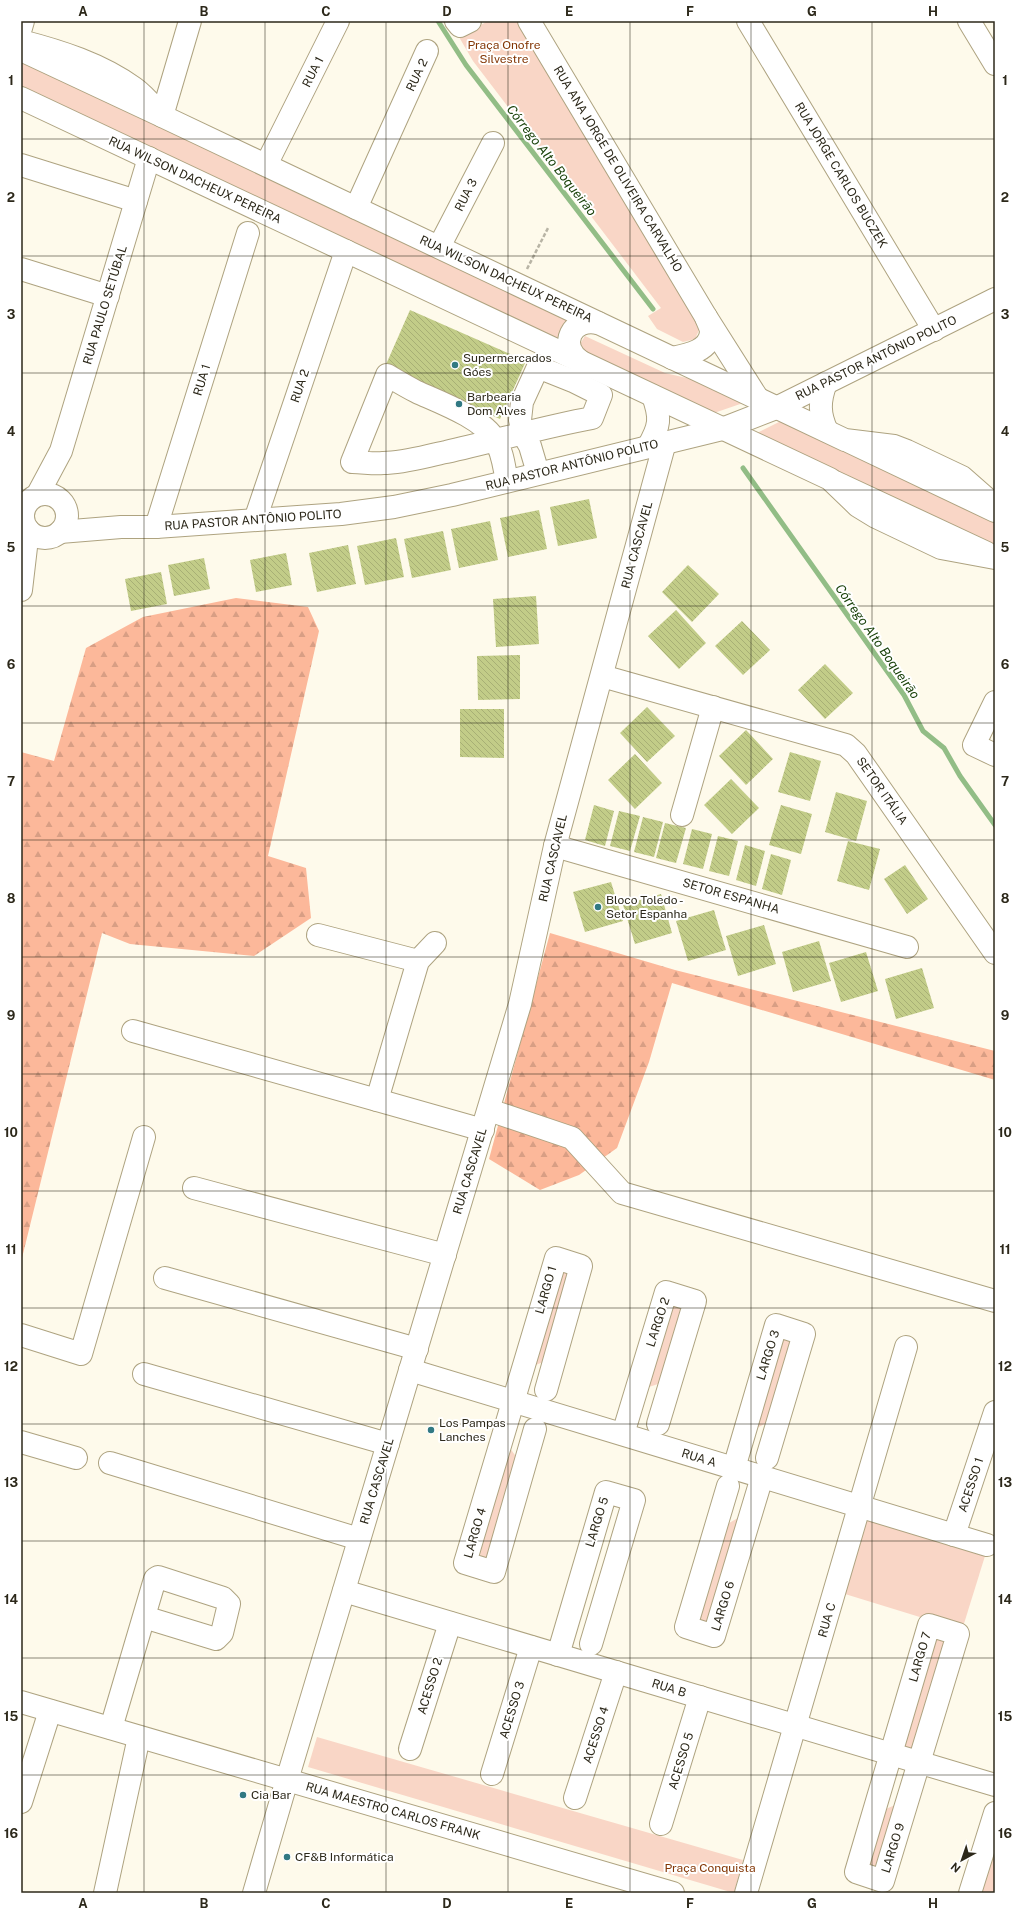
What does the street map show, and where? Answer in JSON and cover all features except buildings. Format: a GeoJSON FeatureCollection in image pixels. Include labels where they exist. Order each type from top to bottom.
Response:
{"type":"FeatureCollection","features":[{"type":"Feature","properties":{"kind":"street"},"geometry":{"type":"LineString","coordinates":[[21,28],[23,21]]}},
{"type":"Feature","properties":{"kind":"street"},"geometry":{"type":"LineString","coordinates":[[21,50],[162,116],[190,21]]}},
{"type":"Feature","properties":{"kind":"street","name":"RUA 1"},"geometry":{"type":"LineString","coordinates":[[266,165],[338,21]]}},
{"type":"Feature","properties":{"kind":"street","name":"RUA ANA JORGE DE OLIVEIRA CARVALHO"},"geometry":{"type":"LineString","coordinates":[[529,21],[706,316],[767,403]]}},
{"type":"Feature","properties":{"kind":"street","name":"RUA JORGE CARLOS BUCZEK"},"geometry":{"type":"LineString","coordinates":[[748,21],[934,330]]}},
{"type":"Feature","properties":{"kind":"street"},"geometry":{"type":"LineString","coordinates":[[969,21],[995,64]]}},
{"type":"Feature","properties":{"kind":"street","name":"RUA WILSON DACHEUX PEREIRA"},"geometry":{"type":"LineString","coordinates":[[21,41],[76,58],[119,78],[135,88],[162,116],[836,436],[894,446],[962,477],[995,506]]}},
{"type":"Feature","properties":{"kind":"street","name":"RUA 2"},"geometry":{"type":"LineString","coordinates":[[356,208],[428,51]]}},
{"type":"Feature","properties":{"kind":"street","name":"RUA WILSON DACHEUX PEREIRA"},"geometry":{"type":"LineString","coordinates":[[21,98],[830,480],[866,512],[876,518],[941,548],[995,558]]}},
{"type":"Feature","properties":{"kind":"street","name":"RUA 3"},"geometry":{"type":"LineString","coordinates":[[439,247],[493,143]]}},
{"type":"Feature","properties":{"kind":"street","name":"RUA PAULO SETÚBAL"},"geometry":{"type":"LineString","coordinates":[[30,496],[61,451],[149,158]]}},
{"type":"Feature","properties":{"kind":"street"},"geometry":{"type":"LineString","coordinates":[[21,165],[136,201]]}},
{"type":"Feature","properties":{"kind":"street","name":"RUA 1"},"geometry":{"type":"LineString","coordinates":[[156,527],[248,233]]}},
{"type":"Feature","properties":{"kind":"street","name":"RUA 2"},"geometry":{"type":"LineString","coordinates":[[255,520],[346,251]]}},
{"type":"Feature","properties":{"kind":"street"},"geometry":{"type":"LineString","coordinates":[[21,269],[108,296]]}},
{"type":"Feature","properties":{"kind":"street","name":"RUA PASTOR ANTÔNIO POLITO"},"geometry":{"type":"LineString","coordinates":[[60,532],[341,514],[394,507],[422,502],[722,429],[767,403],[826,383],[995,299]]}},
{"type":"Feature","properties":{"kind":"street","name":"RUA ANA JORGE DE OLIVEIRA CARVALHO"},"geometry":{"type":"LineString","coordinates":[[672,358],[691,355],[704,346],[711,332],[706,316]]}},
{"type":"Feature","properties":{"kind":"street"},"geometry":{"type":"LineString","coordinates":[[580,361],[571,352],[569,339],[571,332],[576,326],[583,322],[590,321],[598,323]]}},
{"type":"Feature","properties":{"kind":"street"},"geometry":{"type":"LineString","coordinates":[[507,481],[496,441],[489,430],[448,405],[416,392],[387,376],[352,462],[384,463],[496,441],[523,434],[530,446],[538,473]]}},
{"type":"Feature","properties":{"kind":"street"},"geometry":{"type":"LineString","coordinates":[[826,383],[821,395],[820,407],[822,420],[836,436],[995,511]]}},
{"type":"Feature","properties":{"kind":"street","name":"RUA CASCAVEL"},"geometry":{"type":"LineString","coordinates":[[254,1893],[520,1004],[555,846],[602,676],[657,444],[656,433],[659,422],[653,396]]}},
{"type":"Feature","properties":{"kind":"street","name":"RUA PAULO SETÚBAL"},"geometry":{"type":"LineString","coordinates":[[61,451],[62,501]]}},
{"type":"Feature","properties":{"kind":"street"},"geometry":{"type":"LineString","coordinates":[[21,590],[24,509],[30,496],[45,493],[62,501],[68,512],[68,519],[60,532],[48,538],[40,537],[24,524]]}},
{"type":"Feature","properties":{"kind":"street","name":"RUA PASTOR ANTÔNIO POLITO"},"geometry":{"type":"LineString","coordinates":[[62,501],[80,513],[121,527]]}},
{"type":"Feature","properties":{"kind":"street","name":"SETOR ITÁLIA"},"geometry":{"type":"LineString","coordinates":[[602,676],[846,745],[856,754],[995,952]]}},
{"type":"Feature","properties":{"kind":"street"},"geometry":{"type":"LineString","coordinates":[[995,702],[974,745],[995,755]]}},
{"type":"Feature","properties":{"kind":"street"},"geometry":{"type":"LineString","coordinates":[[682,815],[713,707]]}},
{"type":"Feature","properties":{"kind":"street","name":"SETOR ESPANHA"},"geometry":{"type":"LineString","coordinates":[[555,846],[907,947]]}},
{"type":"Feature","properties":{"kind":"street"},"geometry":{"type":"LineString","coordinates":[[318,935],[418,961]]}},
{"type":"Feature","properties":{"kind":"street"},"geometry":{"type":"LineString","coordinates":[[377,1100],[418,961],[435,943]]}},
{"type":"Feature","properties":{"kind":"street"},"geometry":{"type":"LineString","coordinates":[[133,1031],[377,1100],[486,1120],[572,1138],[622,1194],[995,1301]]}},
{"type":"Feature","properties":{"kind":"street"},"geometry":{"type":"LineString","coordinates":[[21,1335],[81,1354],[144,1137]]}},
{"type":"Feature","properties":{"kind":"street"},"geometry":{"type":"LineString","coordinates":[[194,1188],[445,1255]]}},
{"type":"Feature","properties":{"kind":"street","name":"LARGO 1"},"geometry":{"type":"LineString","coordinates":[[513,1402],[556,1258],[581,1266],[546,1390]]}},
{"type":"Feature","properties":{"kind":"street"},"geometry":{"type":"LineString","coordinates":[[165,1278],[417,1349]]}},
{"type":"Feature","properties":{"kind":"street","name":"LARGO 2"},"geometry":{"type":"LineString","coordinates":[[623,1434],[666,1292],[695,1301],[658,1424]]}},
{"type":"Feature","properties":{"kind":"street","name":"LARGO 3"},"geometry":{"type":"LineString","coordinates":[[731,1477],[776,1325],[804,1334],[764,1467]]}},
{"type":"Feature","properties":{"kind":"street","name":"RUA C"},"geometry":{"type":"LineString","coordinates":[[746,1893],[906,1347]]}},
{"type":"Feature","properties":{"kind":"street"},"geometry":{"type":"LineString","coordinates":[[521,1375],[554,1364]]}},
{"type":"Feature","properties":{"kind":"street","name":"RUA A"},"geometry":{"type":"LineString","coordinates":[[410,1370],[623,1434],[731,1477],[764,1467],[860,1506],[987,1545]]}},
{"type":"Feature","properties":{"kind":"street"},"geometry":{"type":"LineString","coordinates":[[144,1374],[388,1444]]}},
{"type":"Feature","properties":{"kind":"street"},"geometry":{"type":"LineString","coordinates":[[634,1400],[669,1388]]}},
{"type":"Feature","properties":{"kind":"street","name":"LARGO 4"},"geometry":{"type":"LineString","coordinates":[[513,1402],[465,1563],[494,1572],[535,1429]]}},
{"type":"Feature","properties":{"kind":"street","name":"ACESSO 1"},"geometry":{"type":"LineString","coordinates":[[954,1535],[995,1412]]}},
{"type":"Feature","properties":{"kind":"street"},"geometry":{"type":"LineString","coordinates":[[742,1440],[778,1422]]}},
{"type":"Feature","properties":{"kind":"street"},"geometry":{"type":"LineString","coordinates":[[505,1429],[527,1458]]}},
{"type":"Feature","properties":{"kind":"street"},"geometry":{"type":"LineString","coordinates":[[21,1442],[76,1458]]}},
{"type":"Feature","properties":{"kind":"street"},"geometry":{"type":"LineString","coordinates":[[110,1463],[360,1539]]}},
{"type":"Feature","properties":{"kind":"street","name":"LARGO 6"},"geometry":{"type":"LineString","coordinates":[[731,1477],[686,1628],[714,1636],[764,1467]]}},
{"type":"Feature","properties":{"kind":"street","name":"LARGO 5"},"geometry":{"type":"LineString","coordinates":[[558,1655],[606,1492],[634,1500],[591,1644]]}},
{"type":"Feature","properties":{"kind":"street"},"geometry":{"type":"LineString","coordinates":[[718,1523],[754,1501]]}},
{"type":"Feature","properties":{"kind":"street","name":"RUA B"},"geometry":{"type":"LineString","coordinates":[[344,1591],[995,1785]]}},
{"type":"Feature","properties":{"kind":"street"},"geometry":{"type":"LineString","coordinates":[[568,1621],[602,1605]]}},
{"type":"Feature","properties":{"kind":"street"},"geometry":{"type":"LineString","coordinates":[[111,1728],[144,1617]]}},
{"type":"Feature","properties":{"kind":"street","name":"ACESSO 2"},"geometry":{"type":"LineString","coordinates":[[410,1749],[450,1623]]}},
{"type":"Feature","properties":{"kind":"street","name":"LARGO 7"},"geometry":{"type":"LineString","coordinates":[[891,1754],[929,1626],[958,1634],[919,1763]]}},
{"type":"Feature","properties":{"kind":"street","name":"ACESSO 3"},"geometry":{"type":"LineString","coordinates":[[492,1774],[531,1647]]}},
{"type":"Feature","properties":{"kind":"street","name":"ACESSO 4"},"geometry":{"type":"LineString","coordinates":[[576,1798],[616,1672]]}},
{"type":"Feature","properties":{"kind":"street","name":"ACESSO 5"},"geometry":{"type":"LineString","coordinates":[[661,1824],[700,1697]]}},
{"type":"Feature","properties":{"kind":"street","name":"RUA MAESTRO CARLOS FRANK"},"geometry":{"type":"LineString","coordinates":[[21,1702],[673,1893]]}},
{"type":"Feature","properties":{"kind":"street"},"geometry":{"type":"LineString","coordinates":[[21,1802],[50,1711]]}},
{"type":"Feature","properties":{"kind":"street"},"geometry":{"type":"LineString","coordinates":[[105,1893],[139,1737]]}},
{"type":"Feature","properties":{"kind":"street","name":"LARGO 9"},"geometry":{"type":"LineString","coordinates":[[891,1754],[856,1872],[883,1881],[919,1763]]}},
{"type":"Feature","properties":{"kind":"street"},"geometry":{"type":"LineString","coordinates":[[875,1808],[910,1793]]}},
{"type":"Feature","properties":{"kind":"street"},"geometry":{"type":"LineString","coordinates":[[970,1893],[995,1813]]}},
{"type":"Feature","properties":{"kind":"path"},"geometry":{"type":"LineString","coordinates":[[519,285],[548,228]]}},
{"type":"Feature","properties":{"kind":"green space","name":"Praça Onofre Silvestre"},"geometry":{"type":"Polygon","coordinates":[[[488,21],[520,21],[700,328],[695,339],[683,342],[657,329],[648,316],[661,308],[473,61],[459,37],[488,21]]]}},
{"type":"Feature","properties":{"kind":"green space"},"geometry":{"type":"Polygon","coordinates":[[[21,59],[573,321],[562,330],[557,342],[21,86],[21,59]]]}},
{"type":"Feature","properties":{"kind":"green space"},"geometry":{"type":"Polygon","coordinates":[[[585,336],[665,373],[704,382],[746,402],[714,413],[580,353],[580,344],[585,336]]]}},
{"type":"Feature","properties":{"kind":"green space"},"geometry":{"type":"Polygon","coordinates":[[[783,420],[995,520],[995,547],[755,434],[783,420]]]}},
{"type":"Feature","properties":{"kind":"green space"},"geometry":{"type":"Polygon","coordinates":[[[236,598],[308,607],[319,631],[268,856],[306,868],[311,918],[254,956],[130,944],[102,933],[21,1262],[21,752],[54,761],[86,648],[143,617],[236,598]]]}},
{"type":"Feature","properties":{"kind":"green space"},"geometry":{"type":"Polygon","coordinates":[[[550,933],[675,970],[995,1051],[995,1080],[672,983],[649,1062],[617,1148],[579,1175],[540,1190],[489,1159],[550,933]]]}},
{"type":"Feature","properties":{"kind":"green space"},"geometry":{"type":"Polygon","coordinates":[[[560,1271],[571,1274],[546,1361],[533,1366],[560,1271]]]}},
{"type":"Feature","properties":{"kind":"green space"},"geometry":{"type":"Polygon","coordinates":[[[670,1300],[686,1305],[664,1382],[643,1389],[670,1300]]]}},
{"type":"Feature","properties":{"kind":"green space"},"geometry":{"type":"Polygon","coordinates":[[[780,1331],[798,1336],[774,1419],[751,1431],[780,1331]]]}},
{"type":"Feature","properties":{"kind":"green space"},"geometry":{"type":"Polygon","coordinates":[[[507,1444],[520,1462],[489,1565],[473,1560],[507,1444]]]}},
{"type":"Feature","properties":{"kind":"green space"},"geometry":{"type":"Polygon","coordinates":[[[745,1514],[710,1630],[693,1625],[722,1527],[745,1514]]]}},
{"type":"Feature","properties":{"kind":"green space"},"geometry":{"type":"Polygon","coordinates":[[[867,1520],[985,1556],[962,1630],[845,1594],[867,1520]]]}},
{"type":"Feature","properties":{"kind":"green space"},"geometry":{"type":"Polygon","coordinates":[[[932,1633],[951,1639],[917,1751],[899,1745],[932,1633]]]}},
{"type":"Feature","properties":{"kind":"green space","name":"Praça Conquista"},"geometry":{"type":"Polygon","coordinates":[[[317,1737],[743,1860],[734,1893],[308,1767],[317,1737]]]}},
{"type":"Feature","properties":{"kind":"green space"},"geometry":{"type":"Polygon","coordinates":[[[902,1802],[880,1875],[861,1870],[879,1812],[902,1802]]]}},
{"type":"Feature","properties":{"kind":"green space"},"geometry":{"type":"Polygon","coordinates":[[[995,1828],[995,1893],[975,1893],[995,1828]]]}},
{"type":"Feature","properties":{"kind":"waterway","name":"Córrego Alto Boqueirão"},"geometry":{"type":"LineString","coordinates":[[438,21],[466,65],[653,309]]}},
{"type":"Feature","properties":{"kind":"waterway","name":"Córrego Alto Boqueirão"},"geometry":{"type":"LineString","coordinates":[[743,468],[904,695],[923,731],[944,748],[960,776],[995,825]]}},
{"type":"Feature","properties":{"kind":"place","name":"Supermercados Góes"},"geometry":{"type":"Point","coordinates":[455,365]}},
{"type":"Feature","properties":{"kind":"place","name":"Barbearia Dom Alves"},"geometry":{"type":"Point","coordinates":[459,404]}},
{"type":"Feature","properties":{"kind":"place","name":"Bloco Toledo - Setor Espanha"},"geometry":{"type":"Point","coordinates":[598,907]}},
{"type":"Feature","properties":{"kind":"place","name":"Los Pampas Lanches"},"geometry":{"type":"Point","coordinates":[431,1430]}},
{"type":"Feature","properties":{"kind":"place","name":"Cia Bar"},"geometry":{"type":"Point","coordinates":[243,1795]}},
{"type":"Feature","properties":{"kind":"place","name":"CF&B Informática"},"geometry":{"type":"Point","coordinates":[287,1857]}}]}
